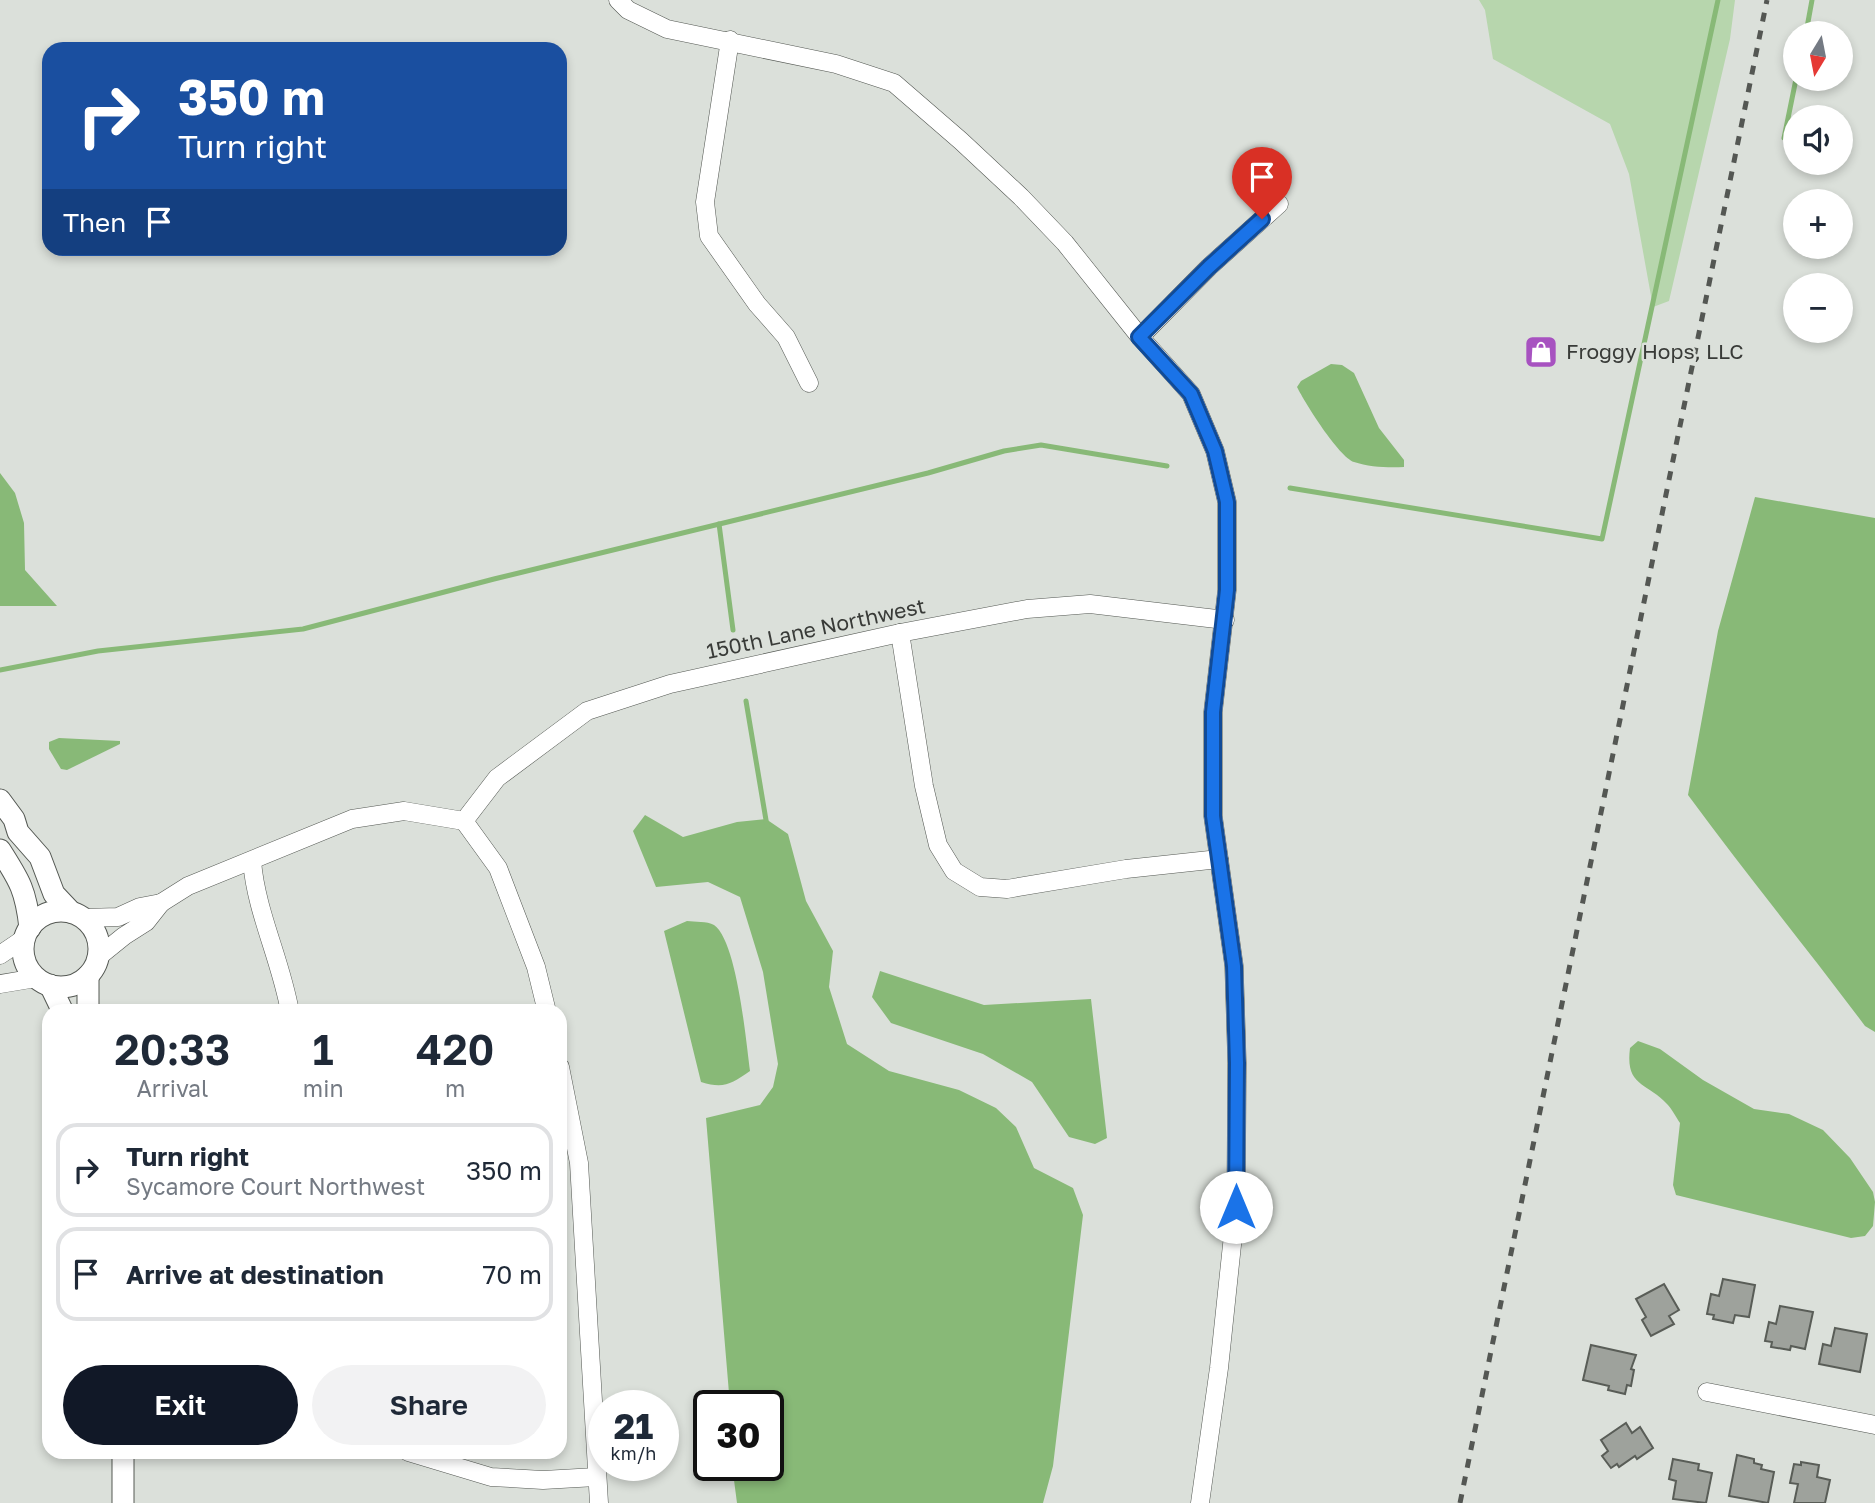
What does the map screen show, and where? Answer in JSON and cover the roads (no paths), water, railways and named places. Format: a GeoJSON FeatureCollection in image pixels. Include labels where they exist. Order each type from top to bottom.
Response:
{"type":"FeatureCollection","features":[{"type":"Feature","properties":{"kind":"street"},"geometry":{"type":"LineString","coordinates":[[618,0],[628,10],[667,29],[836,64],[894,83],[1021,197],[1065,243],[1139,337],[1191,394],[1215,451],[1227,502],[1227,590],[1213,712],[1213,816],[1234,966],[1237,1063],[1236,1207],[1219,1367],[1200,1503]]}},
{"type":"Feature","properties":{"kind":"street"},"geometry":{"type":"LineString","coordinates":[[730,40],[705,202],[709,236],[757,304],[786,337],[809,383]]}},
{"type":"Feature","properties":{"kind":"street"},"geometry":{"type":"LineString","coordinates":[[1139,337],[1209,267],[1279,204]]}},
{"type":"Feature","properties":{"kind":"street","name":"150th Lane Northwest"},"geometry":{"type":"LineString","coordinates":[[464,821],[497,778],[587,710],[670,684],[900,633],[1027,609],[1090,604],[1225,620]]}},
{"type":"Feature","properties":{"kind":"street"},"geometry":{"type":"LineString","coordinates":[[900,633],[924,786],[938,845],[954,871],[980,887],[1007,889],[1126,869],[1219,859]]}},
{"type":"Feature","properties":{"kind":"street"},"geometry":{"type":"LineString","coordinates":[[0,800],[14,819],[18,832],[40,857],[54,894],[97,935],[89,1004]]}},
{"type":"Feature","properties":{"kind":"street"},"geometry":{"type":"LineString","coordinates":[[0,984],[43,981],[70,985],[124,936],[146,922],[161,903],[188,886],[352,819],[404,811],[464,821],[498,869],[536,967],[545,1004]]}},
{"type":"Feature","properties":{"kind":"street"},"geometry":{"type":"LineString","coordinates":[[0,850],[21,883],[28,907],[23,951],[26,963],[43,981],[58,1004]]}},
{"type":"Feature","properties":{"kind":"street"},"geometry":{"type":"LineString","coordinates":[[252,861],[254,885],[288,1004]]}},
{"type":"Feature","properties":{"kind":"street"},"geometry":{"type":"LineString","coordinates":[[0,955],[27,933],[38,919],[48,914],[59,911],[77,915],[118,917],[140,907],[161,903]]}},
{"type":"Feature","properties":{"kind":"street"},"geometry":{"type":"LineString","coordinates":[[567,1102],[579,1163],[591,1390]]}},
{"type":"Feature","properties":{"kind":"street"},"geometry":{"type":"LineString","coordinates":[[1707,1392],[1875,1425]]}},
{"type":"Feature","properties":{"kind":"street"},"geometry":{"type":"LineString","coordinates":[[123,1459],[123,1503]]}},
{"type":"Feature","properties":{"kind":"street"},"geometry":{"type":"LineString","coordinates":[[431,1459],[491,1477],[543,1480],[588,1477]]}},
{"type":"Feature","properties":{"kind":"street"},"geometry":{"type":"LineString","coordinates":[[596,1481],[599,1503]]}},
{"type":"Feature","properties":{"kind":"waterway"},"geometry":{"type":"LineString","coordinates":[[1290,488],[1602,539],[1718,0]]}},
{"type":"Feature","properties":{"kind":"waterway"},"geometry":{"type":"LineString","coordinates":[[1808,21],[1812,0]]}},
{"type":"Feature","properties":{"kind":"waterway"},"geometry":{"type":"LineString","coordinates":[[1791,105],[1794,91]]}},
{"type":"Feature","properties":{"kind":"waterway"},"geometry":{"type":"LineString","coordinates":[[0,670],[98,651],[303,629],[494,579],[928,473],[1004,451],[1041,445],[1167,466]]}},
{"type":"Feature","properties":{"kind":"waterway"},"geometry":{"type":"LineString","coordinates":[[719,524],[733,630]]}},
{"type":"Feature","properties":{"kind":"waterway"},"geometry":{"type":"LineString","coordinates":[[746,701],[767,826]]}},
{"type":"Feature","properties":{"kind":"railway"},"geometry":{"type":"LineString","coordinates":[[1460,1503],[1767,0]]}},
{"type":"Feature","properties":{"kind":"place","name":"Froggy Hops, LLC"},"geometry":{"type":"Point","coordinates":[1541,352]}}]}
